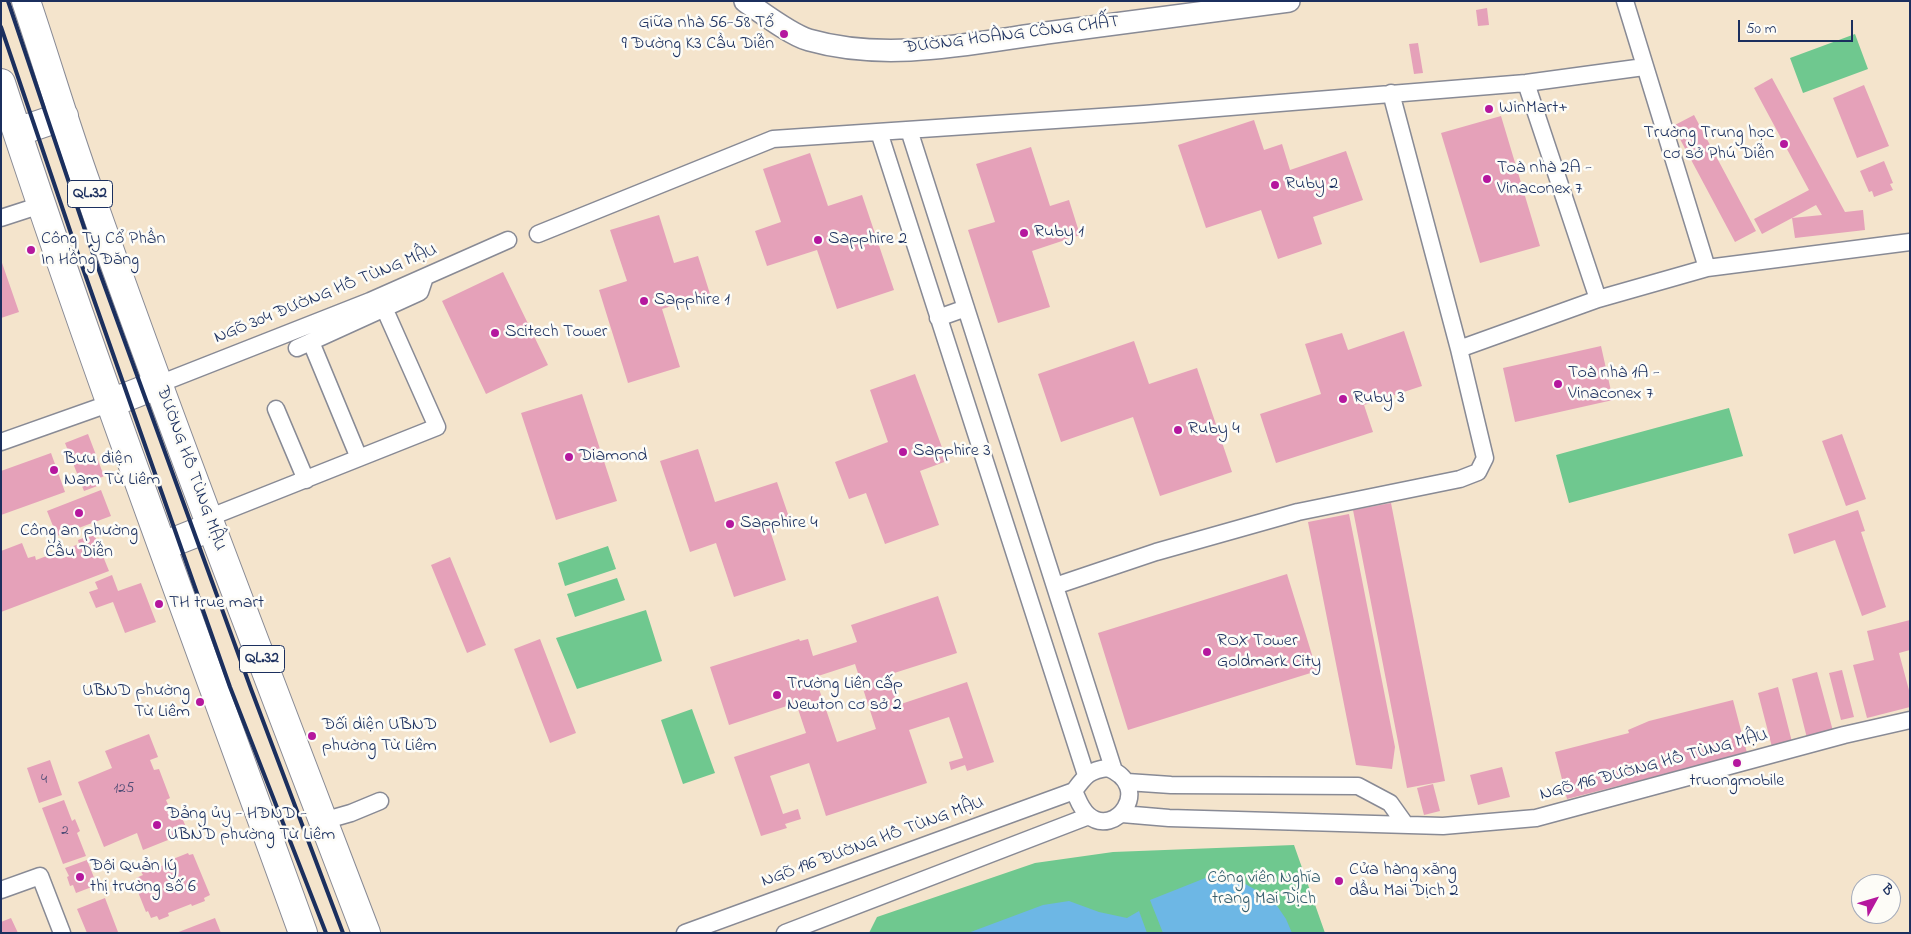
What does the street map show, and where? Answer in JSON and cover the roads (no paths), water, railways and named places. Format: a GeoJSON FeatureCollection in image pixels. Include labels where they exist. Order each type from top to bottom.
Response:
{"type":"FeatureCollection","features":[{"type":"Feature","properties":{"kind":"highway","name":"ĐƯỜNG HỒ TÙNG MẬU"},"geometry":{"type":"LineString","coordinates":[[26,1],[86,184],[210,523],[366,933]]}},
{"type":"Feature","properties":{"kind":"highway","name":"QL.32"},"geometry":{"type":"LineString","coordinates":[[1,83],[41,205],[111,403],[303,933]]}},
{"type":"Feature","properties":{"kind":"highway"},"geometry":{"type":"LineString","coordinates":[[17,132],[64,116]]}},
{"type":"Feature","properties":{"kind":"highway"},"geometry":{"type":"LineString","coordinates":[[111,403],[159,384]]}},
{"type":"Feature","properties":{"kind":"highway"},"geometry":{"type":"LineString","coordinates":[[163,546],[210,523]]}},
{"type":"Feature","properties":{"kind":"street","name":"ĐƯỜNG HOÀNG CÔNG CHẤT"},"geometry":{"type":"LineString","coordinates":[[745,1],[807,40],[843,48],[878,51],[940,48],[1289,1]]}},
{"type":"Feature","properties":{"kind":"street"},"geometry":{"type":"LineString","coordinates":[[1625,1],[1707,268]]}},
{"type":"Feature","properties":{"kind":"street"},"geometry":{"type":"LineString","coordinates":[[538,234],[773,139],[1144,114],[1526,83],[1644,67]]}},
{"type":"Feature","properties":{"kind":"street"},"geometry":{"type":"LineString","coordinates":[[1526,83],[1598,299]]}},
{"type":"Feature","properties":{"kind":"street"},"geometry":{"type":"LineString","coordinates":[[1055,586],[1156,552],[1298,512],[1460,479],[1478,472],[1485,458],[1459,349],[1391,93]]}},
{"type":"Feature","properties":{"kind":"street"},"geometry":{"type":"LineString","coordinates":[[909,130],[1114,771]]}},
{"type":"Feature","properties":{"kind":"street"},"geometry":{"type":"LineString","coordinates":[[878,132],[1086,775]]}},
{"type":"Feature","properties":{"kind":"street"},"geometry":{"type":"LineString","coordinates":[[1,218],[41,205]]}},
{"type":"Feature","properties":{"kind":"street","name":"NGÕ 304 ĐƯỜNG HỒ TÙNG MẬU"},"geometry":{"type":"LineString","coordinates":[[159,384],[370,301],[508,240]]}},
{"type":"Feature","properties":{"kind":"street"},"geometry":{"type":"LineString","coordinates":[[1459,349],[1598,299],[1707,268],[1910,242]]}},
{"type":"Feature","properties":{"kind":"street"},"geometry":{"type":"LineString","coordinates":[[359,458],[304,345],[385,310],[420,292],[425,277]]}},
{"type":"Feature","properties":{"kind":"street"},"geometry":{"type":"LineString","coordinates":[[938,318],[966,308]]}},
{"type":"Feature","properties":{"kind":"street"},"geometry":{"type":"LineString","coordinates":[[210,523],[306,480],[436,427],[385,310]]}},
{"type":"Feature","properties":{"kind":"street"},"geometry":{"type":"LineString","coordinates":[[1,442],[111,403]]}},
{"type":"Feature","properties":{"kind":"street"},"geometry":{"type":"LineString","coordinates":[[276,409],[306,480]]}},
{"type":"Feature","properties":{"kind":"street","name":"NGÕ 196 ĐƯỜNG HỒ TÙNG MẬU"},"geometry":{"type":"LineString","coordinates":[[1122,814],[1169,818],[1443,826],[1536,818],[1844,735],[1910,720]]}},
{"type":"Feature","properties":{"kind":"street"},"geometry":{"type":"LineString","coordinates":[[1108,768],[1114,771],[1119,773],[1127,782],[1130,793],[1128,804],[1122,814],[1112,820],[1100,820],[1089,816],[1081,808],[1074,791],[1086,775],[1096,769],[1108,768]]}},
{"type":"Feature","properties":{"kind":"street"},"geometry":{"type":"LineString","coordinates":[[1127,782],[1171,785],[1358,786],[1390,803],[1405,824]]}},
{"type":"Feature","properties":{"kind":"street","name":"NGÕ 196 ĐƯỜNG HỒ TÙNG MẬU"},"geometry":{"type":"LineString","coordinates":[[685,933],[1074,791]]}},
{"type":"Feature","properties":{"kind":"street"},"geometry":{"type":"LineString","coordinates":[[323,821],[380,801]]}},
{"type":"Feature","properties":{"kind":"street"},"geometry":{"type":"LineString","coordinates":[[785,933],[1089,816]]}},
{"type":"Feature","properties":{"kind":"street"},"geometry":{"type":"LineString","coordinates":[[1,890],[40,876],[62,933]]}},
{"type":"Feature","properties":{"kind":"water"},"geometry":{"type":"Polygon","coordinates":[[[1223,871],[1273,900],[1286,919],[1292,933],[1163,933],[1150,900],[1223,871]]]}},
{"type":"Feature","properties":{"kind":"water"},"geometry":{"type":"Polygon","coordinates":[[[1069,901],[1099,912],[1127,918],[1139,911],[1147,933],[968,933],[1043,905],[1069,901]]]}},
{"type":"Feature","properties":{"kind":"railway"},"geometry":{"type":"LineString","coordinates":[[8,1],[93,254],[251,689],[343,933]]}},
{"type":"Feature","properties":{"kind":"railway"},"geometry":{"type":"LineString","coordinates":[[1,27],[80,260],[230,687],[326,933]]}},
{"type":"Feature","properties":{"kind":"place","name":"Giữa nhà 56-58 Tổ 9 Đường K3 Cầu Diễn"},"geometry":{"type":"Point","coordinates":[784,34]}},
{"type":"Feature","properties":{"kind":"place","name":"WinMart+"},"geometry":{"type":"Point","coordinates":[1489,109]}},
{"type":"Feature","properties":{"kind":"place","name":"Trường Trung học cơ sở Phú Diễn"},"geometry":{"type":"Point","coordinates":[1784,144]}},
{"type":"Feature","properties":{"kind":"place","name":"Toà nhà 2A - Vinaconex 7"},"geometry":{"type":"Point","coordinates":[1487,179]}},
{"type":"Feature","properties":{"kind":"place","name":"Ruby 2"},"geometry":{"type":"Point","coordinates":[1275,185]}},
{"type":"Feature","properties":{"kind":"place","name":"Ruby 1"},"geometry":{"type":"Point","coordinates":[1024,233]}},
{"type":"Feature","properties":{"kind":"place","name":"Sapphire 2"},"geometry":{"type":"Point","coordinates":[818,240]}},
{"type":"Feature","properties":{"kind":"place","name":"Công Ty Cổ Phần In Hồng Đăng"},"geometry":{"type":"Point","coordinates":[31,250]}},
{"type":"Feature","properties":{"kind":"place","name":"Sapphire 1"},"geometry":{"type":"Point","coordinates":[644,301]}},
{"type":"Feature","properties":{"kind":"place","name":"Scitech Tower"},"geometry":{"type":"Point","coordinates":[495,333]}},
{"type":"Feature","properties":{"kind":"place","name":"Toà nhà 1A - Vinaconex 7"},"geometry":{"type":"Point","coordinates":[1558,384]}},
{"type":"Feature","properties":{"kind":"place","name":"Ruby 3"},"geometry":{"type":"Point","coordinates":[1343,399]}},
{"type":"Feature","properties":{"kind":"place","name":"Ruby 4"},"geometry":{"type":"Point","coordinates":[1178,430]}},
{"type":"Feature","properties":{"kind":"place","name":"Sapphire 3"},"geometry":{"type":"Point","coordinates":[903,452]}},
{"type":"Feature","properties":{"kind":"place","name":"Diamond"},"geometry":{"type":"Point","coordinates":[569,457]}},
{"type":"Feature","properties":{"kind":"place","name":"Bưu điện Nam Từ Liêm"},"geometry":{"type":"Point","coordinates":[54,470]}},
{"type":"Feature","properties":{"kind":"place","name":"Công an phường Cầu Diễn"},"geometry":{"type":"Point","coordinates":[79,513]}},
{"type":"Feature","properties":{"kind":"place","name":"Sapphire 4"},"geometry":{"type":"Point","coordinates":[730,524]}},
{"type":"Feature","properties":{"kind":"place","name":"TH true mart"},"geometry":{"type":"Point","coordinates":[159,604]}},
{"type":"Feature","properties":{"kind":"place","name":"ROX Tower Goldmark City"},"geometry":{"type":"Point","coordinates":[1207,652]}},
{"type":"Feature","properties":{"kind":"place","name":"Trường Liên cấp Newton cơ sở 2"},"geometry":{"type":"Point","coordinates":[777,695]}},
{"type":"Feature","properties":{"kind":"place","name":"UBND phường Từ Liêm"},"geometry":{"type":"Point","coordinates":[200,702]}},
{"type":"Feature","properties":{"kind":"place","name":"Đối diện UBND phường Từ Liêm"},"geometry":{"type":"Point","coordinates":[312,736]}},
{"type":"Feature","properties":{"kind":"place","name":"truongmobile"},"geometry":{"type":"Point","coordinates":[1737,763]}},
{"type":"Feature","properties":{"kind":"place","name":"Đảng ủy - HĐND - UBND phường Từ Liêm"},"geometry":{"type":"Point","coordinates":[157,825]}},
{"type":"Feature","properties":{"kind":"place","name":"Đội Quản lý thị trường số 6"},"geometry":{"type":"Point","coordinates":[80,877]}},
{"type":"Feature","properties":{"kind":"place","name":"Cửa hàng xăng dầu Mai Dịch 2"},"geometry":{"type":"Point","coordinates":[1339,881]}},
{"type":"Feature","properties":{"kind":"park label","name":"Công viên Nghĩa trang Mai Dịch"},"geometry":{"type":"Point","coordinates":[1264,890]}}]}
